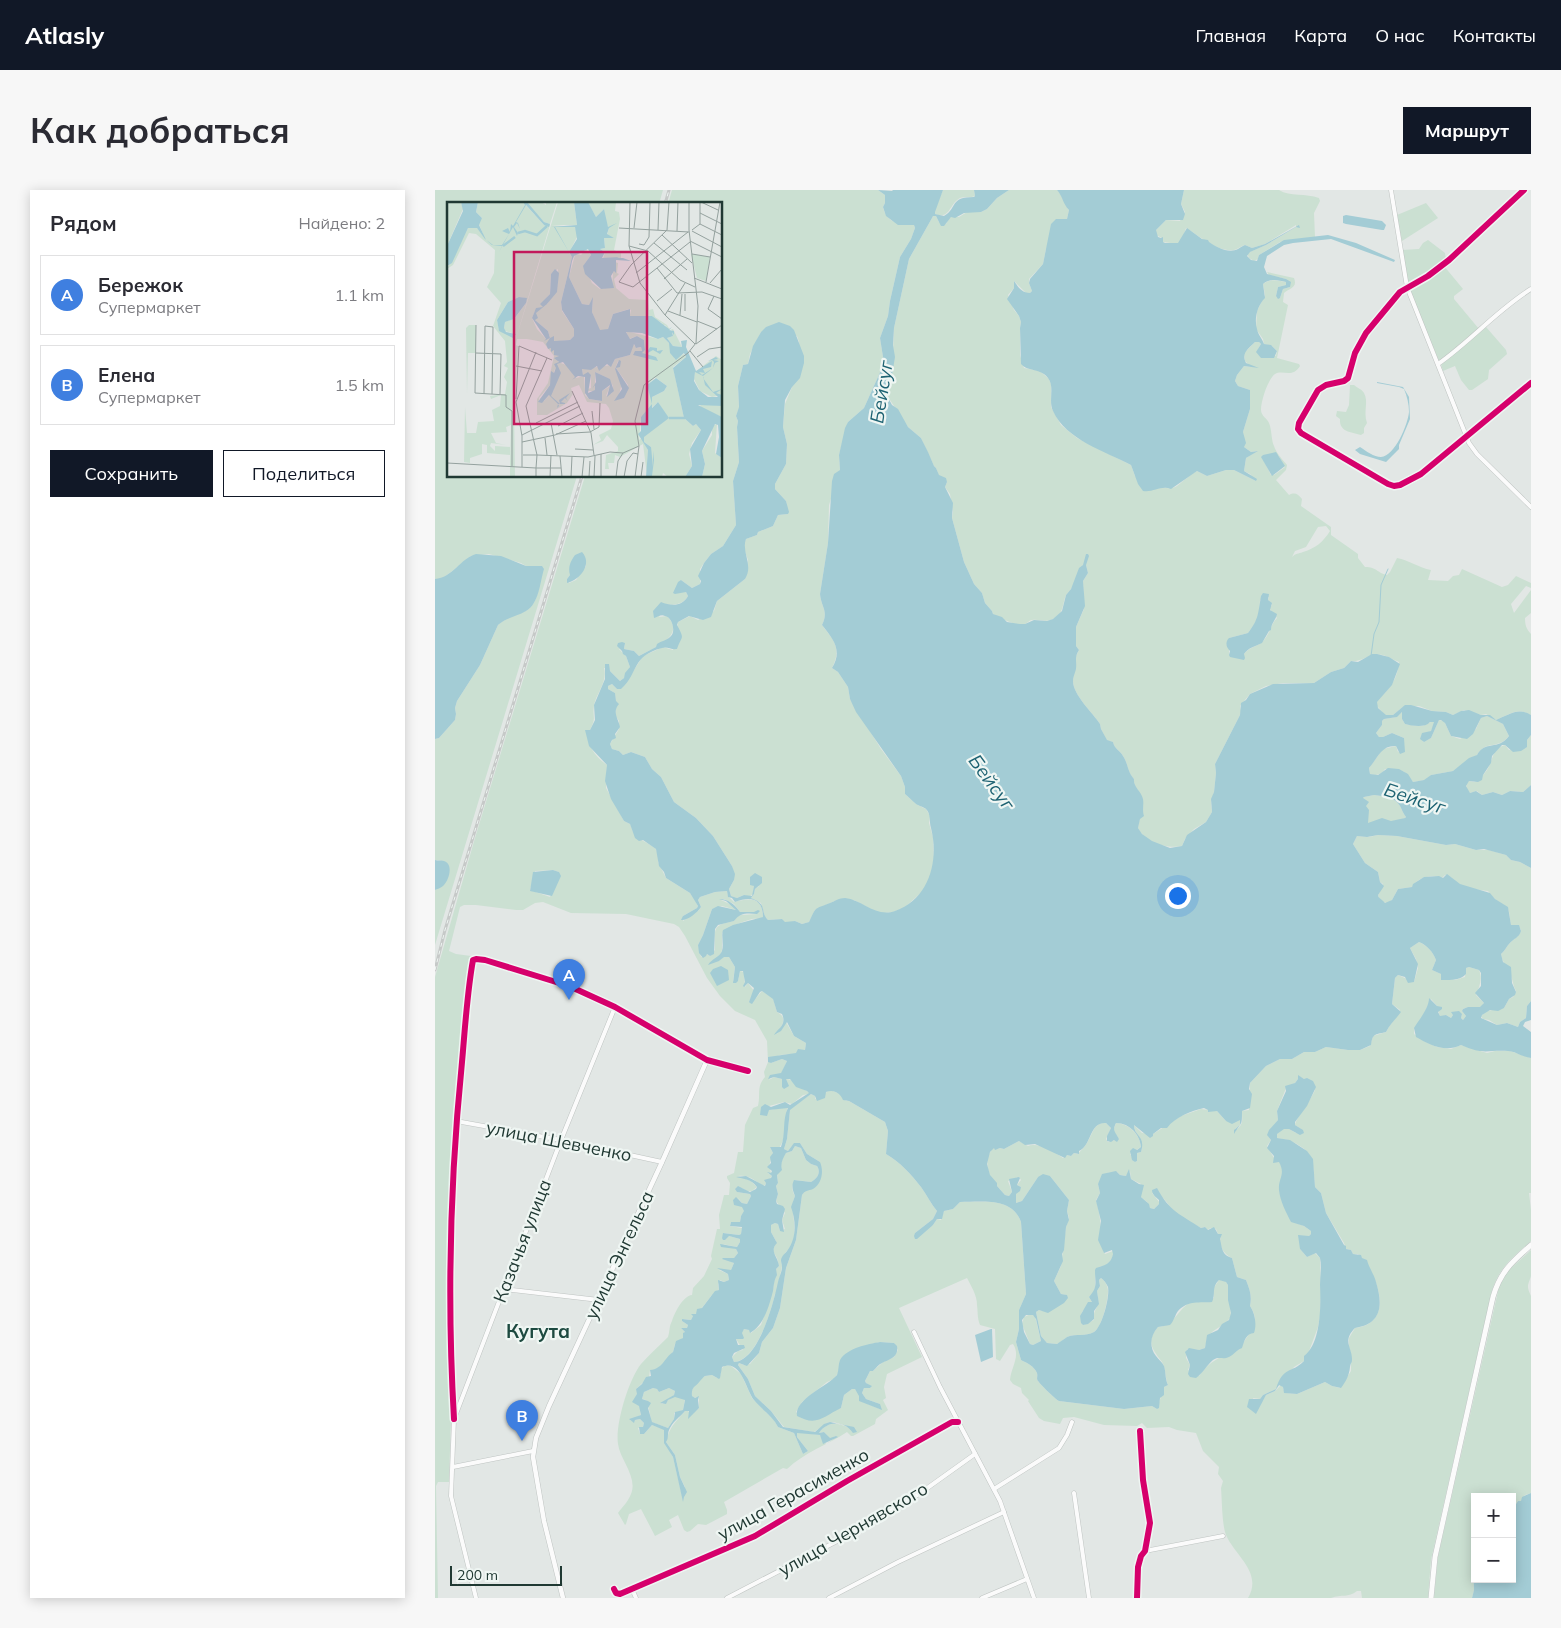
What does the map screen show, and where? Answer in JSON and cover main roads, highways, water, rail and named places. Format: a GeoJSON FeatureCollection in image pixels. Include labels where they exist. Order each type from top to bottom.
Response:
{"type":"FeatureCollection","features":[{"type":"Feature","properties":{"kind":"main road"},"geometry":{"type":"LineString","coordinates":[[1431,1598],[1435,1556],[1496,1286],[1505,1269],[1531,1245]]}},
{"type":"Feature","properties":{"kind":"water","name":"Бейсуг"},"geometry":{"type":"Polygon","coordinates":[[[878,190],[943,190],[935,214],[944,216],[957,201],[966,197],[974,197],[974,190],[1009,190],[997,198],[987,209],[981,212],[964,213],[955,218],[951,217],[944,226],[941,226],[936,216],[933,216],[909,259],[894,328],[893,345],[895,357],[886,394],[892,405],[898,409],[908,427],[921,438],[939,475],[946,478],[945,487],[953,503],[952,518],[964,562],[974,584],[982,593],[985,603],[993,614],[1002,617],[1007,622],[1025,624],[1034,620],[1047,621],[1053,619],[1062,611],[1066,595],[1071,589],[1079,568],[1083,565],[1086,554],[1088,554],[1086,565],[1088,573],[1083,581],[1085,606],[1076,627],[1076,646],[1079,650],[1076,657],[1074,686],[1080,698],[1100,724],[1107,740],[1113,742],[1122,754],[1142,796],[1144,816],[1140,819],[1138,828],[1142,834],[1152,841],[1170,848],[1182,846],[1187,835],[1206,822],[1212,812],[1211,799],[1214,792],[1215,764],[1240,715],[1241,703],[1250,694],[1273,684],[1314,683],[1331,672],[1344,668],[1351,661],[1358,662],[1372,654],[1377,654],[1389,657],[1400,664],[1392,685],[1377,702],[1378,708],[1386,715],[1393,715],[1405,705],[1411,705],[1453,715],[1469,710],[1481,715],[1490,715],[1496,720],[1518,712],[1531,715],[1531,735],[1527,740],[1527,747],[1521,751],[1513,752],[1505,745],[1502,745],[1492,756],[1491,763],[1482,780],[1478,782],[1469,781],[1466,786],[1470,793],[1476,791],[1482,795],[1493,792],[1502,795],[1510,791],[1523,792],[1531,785],[1531,868],[1511,860],[1506,855],[1484,849],[1476,850],[1455,844],[1446,845],[1397,836],[1357,836],[1353,844],[1365,863],[1378,872],[1380,882],[1384,886],[1378,896],[1385,903],[1392,900],[1398,889],[1412,887],[1413,884],[1424,877],[1439,876],[1443,878],[1447,874],[1460,884],[1490,893],[1495,899],[1508,907],[1511,925],[1519,925],[1521,931],[1501,954],[1503,962],[1511,967],[1512,983],[1516,992],[1504,1008],[1498,1011],[1490,1010],[1482,1015],[1481,1018],[1497,1025],[1507,1023],[1518,1027],[1520,1022],[1526,1018],[1527,1006],[1531,1001],[1531,1020],[1525,1022],[1523,1026],[1531,1032],[1531,1058],[1511,1051],[1480,1051],[1461,1045],[1443,1048],[1416,1037],[1414,1028],[1426,1010],[1429,998],[1437,1006],[1442,1007],[1438,1012],[1440,1016],[1446,1015],[1451,1018],[1453,1015],[1451,1012],[1459,1011],[1462,1014],[1461,1018],[1463,1020],[1466,1016],[1462,1011],[1463,1009],[1480,1007],[1484,1003],[1475,993],[1481,986],[1481,973],[1479,970],[1469,967],[1466,968],[1466,974],[1461,978],[1441,980],[1441,974],[1432,970],[1436,960],[1433,954],[1419,942],[1410,948],[1418,964],[1414,982],[1408,983],[1405,977],[1398,975],[1395,978],[1392,1004],[1401,1012],[1386,1032],[1375,1035],[1371,1045],[1360,1050],[1326,1047],[1315,1052],[1304,1052],[1292,1059],[1280,1059],[1266,1066],[1250,1083],[1249,1089],[1252,1094],[1250,1108],[1242,1111],[1240,1125],[1240,1120],[1232,1124],[1226,1121],[1217,1111],[1208,1112],[1204,1108],[1179,1118],[1167,1128],[1161,1128],[1150,1138],[1134,1125],[1142,1142],[1141,1152],[1137,1153],[1137,1161],[1135,1162],[1132,1160],[1130,1151],[1133,1148],[1137,1150],[1141,1147],[1139,1138],[1130,1127],[1116,1123],[1114,1129],[1119,1139],[1117,1142],[1114,1140],[1111,1142],[1107,1141],[1111,1128],[1106,1123],[1100,1124],[1093,1130],[1086,1144],[1079,1151],[1079,1154],[1067,1155],[1065,1158],[1035,1144],[1025,1145],[1019,1141],[1004,1149],[995,1150],[994,1148],[990,1152],[987,1164],[990,1175],[1005,1195],[1009,1196],[1012,1192],[1009,1179],[1020,1178],[1017,1185],[1021,1187],[1020,1191],[1016,1194],[1016,1203],[1022,1201],[1038,1177],[1043,1174],[1050,1176],[1069,1200],[1067,1211],[1069,1220],[1066,1227],[1062,1254],[1063,1261],[1054,1281],[1061,1294],[1067,1295],[1068,1298],[1064,1303],[1048,1313],[1039,1310],[1036,1312],[1041,1336],[1047,1343],[1057,1344],[1067,1337],[1094,1332],[1100,1324],[1105,1311],[1108,1287],[1101,1278],[1097,1291],[1099,1304],[1094,1311],[1094,1319],[1088,1324],[1083,1325],[1081,1323],[1080,1316],[1088,1302],[1092,1302],[1089,1297],[1095,1287],[1095,1270],[1109,1262],[1113,1254],[1112,1250],[1104,1253],[1098,1240],[1101,1221],[1096,1201],[1100,1193],[1098,1184],[1102,1174],[1116,1171],[1120,1175],[1126,1176],[1129,1169],[1131,1179],[1144,1185],[1141,1197],[1149,1204],[1150,1208],[1154,1209],[1159,1204],[1159,1200],[1152,1192],[1152,1190],[1157,1188],[1171,1208],[1181,1216],[1201,1228],[1205,1227],[1208,1230],[1214,1227],[1218,1234],[1222,1234],[1220,1239],[1223,1250],[1228,1257],[1232,1258],[1237,1277],[1246,1280],[1249,1287],[1251,1296],[1250,1306],[1255,1319],[1254,1333],[1247,1336],[1242,1348],[1231,1356],[1215,1359],[1196,1378],[1190,1377],[1188,1374],[1190,1365],[1185,1352],[1189,1348],[1199,1350],[1205,1348],[1207,1335],[1218,1330],[1222,1324],[1229,1320],[1231,1313],[1228,1300],[1228,1285],[1226,1282],[1219,1280],[1214,1288],[1212,1302],[1194,1303],[1182,1307],[1173,1322],[1170,1325],[1158,1327],[1152,1338],[1152,1349],[1164,1366],[1168,1385],[1164,1387],[1164,1395],[1160,1398],[1159,1408],[1157,1409],[1152,1406],[1124,1409],[1059,1401],[1051,1395],[1038,1381],[1034,1368],[1021,1360],[1016,1342],[1019,1329],[1019,1310],[1026,1294],[1021,1222],[1017,1214],[1011,1208],[995,1203],[960,1202],[953,1209],[944,1211],[942,1219],[937,1219],[933,1225],[915,1239],[915,1233],[933,1219],[937,1211],[913,1177],[886,1154],[888,1131],[885,1122],[849,1101],[843,1100],[834,1091],[826,1092],[825,1098],[817,1101],[815,1096],[811,1094],[790,1110],[784,1149],[788,1151],[794,1143],[800,1143],[807,1154],[820,1162],[822,1169],[821,1177],[816,1187],[805,1191],[802,1195],[796,1240],[786,1268],[780,1308],[773,1328],[762,1342],[759,1353],[747,1366],[739,1363],[738,1365],[748,1379],[755,1396],[771,1411],[783,1427],[815,1432],[824,1424],[830,1422],[840,1424],[831,1424],[822,1429],[819,1433],[824,1432],[830,1438],[838,1437],[823,1444],[820,1435],[797,1433],[797,1437],[808,1451],[803,1454],[794,1433],[778,1427],[754,1400],[742,1376],[734,1367],[729,1365],[722,1367],[719,1379],[712,1375],[705,1376],[692,1390],[692,1396],[695,1398],[699,1396],[699,1408],[688,1419],[689,1411],[685,1411],[672,1424],[666,1442],[675,1455],[680,1477],[687,1492],[683,1502],[673,1457],[664,1443],[664,1430],[652,1425],[644,1434],[640,1434],[639,1427],[643,1427],[644,1423],[640,1419],[635,1420],[634,1423],[629,1419],[641,1415],[639,1406],[632,1402],[637,1394],[636,1389],[646,1377],[651,1376],[650,1370],[658,1368],[673,1352],[676,1341],[683,1338],[683,1333],[685,1332],[681,1328],[687,1328],[688,1325],[682,1319],[691,1320],[693,1316],[691,1314],[696,1314],[697,1309],[702,1308],[715,1291],[719,1290],[718,1280],[724,1282],[729,1280],[728,1274],[717,1268],[731,1270],[734,1263],[722,1259],[734,1258],[738,1253],[736,1249],[721,1247],[720,1244],[737,1247],[740,1239],[729,1236],[723,1240],[723,1233],[741,1234],[742,1227],[730,1226],[731,1222],[740,1222],[744,1211],[742,1207],[734,1205],[733,1200],[736,1197],[742,1203],[747,1204],[751,1196],[750,1194],[737,1192],[735,1189],[738,1186],[750,1192],[757,1187],[750,1181],[736,1177],[746,1176],[765,1186],[764,1180],[772,1176],[767,1172],[771,1173],[772,1171],[767,1167],[771,1163],[770,1157],[773,1153],[770,1147],[781,1147],[788,1108],[769,1110],[767,1116],[760,1115],[761,1107],[765,1104],[771,1107],[785,1102],[790,1105],[809,1093],[796,1087],[790,1079],[786,1079],[789,1086],[784,1089],[782,1087],[782,1079],[774,1077],[768,1079],[770,1075],[781,1073],[787,1061],[782,1059],[771,1063],[768,1062],[768,1057],[796,1053],[798,1049],[805,1050],[806,1043],[794,1036],[787,1022],[781,1031],[774,1035],[783,1024],[783,1018],[782,1014],[777,1012],[773,999],[762,991],[752,1004],[749,1002],[754,988],[748,983],[743,986],[745,982],[743,971],[740,971],[738,981],[733,983],[735,967],[729,957],[724,957],[708,965],[722,951],[723,930],[733,925],[763,917],[761,906],[755,900],[760,903],[762,906],[765,917],[768,920],[782,919],[785,922],[795,921],[802,924],[809,922],[813,913],[819,907],[843,898],[852,899],[876,910],[888,913],[907,905],[917,897],[929,877],[934,853],[929,813],[905,794],[905,787],[901,776],[856,712],[850,699],[848,687],[838,672],[832,668],[837,656],[837,650],[833,640],[822,625],[825,612],[820,594],[828,543],[832,481],[834,474],[840,470],[839,455],[845,428],[848,422],[864,408],[882,368],[883,357],[880,338],[888,316],[900,257],[911,239],[915,228],[914,225],[898,225],[886,216],[883,207],[885,195],[878,190]],[[1402,712],[1397,717],[1382,721],[1382,725],[1376,733],[1379,737],[1392,733],[1404,738],[1405,752],[1400,754],[1396,746],[1383,750],[1369,768],[1370,774],[1378,775],[1388,768],[1399,769],[1408,774],[1413,782],[1424,780],[1431,775],[1453,771],[1469,758],[1477,755],[1480,750],[1505,741],[1509,736],[1503,724],[1487,716],[1481,718],[1473,734],[1467,739],[1451,736],[1445,723],[1439,720],[1431,738],[1424,742],[1420,739],[1422,733],[1431,731],[1434,722],[1422,726],[1405,724],[1402,719],[1402,712]],[[1374,795],[1363,798],[1369,802],[1366,806],[1369,810],[1368,823],[1382,818],[1391,821],[1406,817],[1398,803],[1392,799],[1374,795]],[[795,1146],[792,1151],[786,1153],[782,1163],[782,1170],[777,1175],[778,1183],[776,1186],[778,1194],[776,1201],[777,1204],[785,1209],[782,1220],[784,1232],[780,1231],[778,1224],[771,1225],[771,1232],[777,1243],[774,1251],[779,1266],[776,1269],[777,1275],[765,1315],[759,1325],[750,1333],[749,1330],[744,1329],[742,1333],[744,1338],[736,1339],[738,1345],[744,1345],[745,1348],[734,1353],[732,1357],[734,1362],[743,1359],[751,1352],[764,1329],[769,1315],[782,1271],[781,1258],[793,1241],[795,1224],[791,1207],[795,1196],[792,1186],[794,1180],[811,1182],[819,1173],[817,1166],[806,1160],[801,1148],[795,1146]],[[1026,1315],[1022,1320],[1024,1332],[1030,1344],[1033,1345],[1041,1341],[1036,1319],[1033,1315],[1026,1315]],[[653,1388],[644,1392],[642,1399],[651,1403],[648,1408],[652,1422],[668,1428],[674,1419],[675,1412],[683,1410],[685,1400],[675,1397],[668,1400],[666,1404],[660,1403],[674,1395],[675,1391],[669,1388],[659,1392],[653,1388]]]}},
{"type":"Feature","properties":{"kind":"water"},"geometry":{"type":"Polygon","coordinates":[[[1057,190],[1184,190],[1181,204],[1185,214],[1183,220],[1166,220],[1156,230],[1158,237],[1163,237],[1163,242],[1165,243],[1178,243],[1187,228],[1202,239],[1231,251],[1245,245],[1252,248],[1265,244],[1299,225],[1300,228],[1296,227],[1266,245],[1250,252],[1247,256],[1251,260],[1257,261],[1259,255],[1284,240],[1328,235],[1356,243],[1395,260],[1394,262],[1331,239],[1284,245],[1267,256],[1264,267],[1267,274],[1291,282],[1290,287],[1283,289],[1278,299],[1276,296],[1278,287],[1286,285],[1286,282],[1271,280],[1263,284],[1265,298],[1257,313],[1256,325],[1259,335],[1264,344],[1271,345],[1277,351],[1274,358],[1261,358],[1256,352],[1261,344],[1255,342],[1246,351],[1244,356],[1246,363],[1259,368],[1244,366],[1235,381],[1238,386],[1250,390],[1250,409],[1243,432],[1246,443],[1244,447],[1251,452],[1258,451],[1246,458],[1244,471],[1257,479],[1256,481],[1234,470],[1226,470],[1207,476],[1197,471],[1171,489],[1143,491],[1138,484],[1131,465],[1087,444],[1076,437],[1059,421],[1053,411],[1051,386],[1048,378],[1042,373],[1021,364],[1021,322],[1007,299],[1014,288],[1014,281],[1022,291],[1030,293],[1032,291],[1029,283],[1030,279],[1043,264],[1051,224],[1056,219],[1067,219],[1069,210],[1057,190]]]}},
{"type":"Feature","properties":{"kind":"water"},"geometry":{"type":"Polygon","coordinates":[[[1343,216],[1382,221],[1386,225],[1384,230],[1382,230],[1346,224],[1343,223],[1343,216]]]}},
{"type":"Feature","properties":{"kind":"water"},"geometry":{"type":"Polygon","coordinates":[[[779,322],[790,326],[794,330],[804,356],[800,378],[792,387],[785,400],[783,427],[787,444],[786,464],[775,484],[775,489],[786,501],[789,512],[788,514],[778,515],[773,526],[746,539],[745,549],[748,569],[745,579],[717,601],[711,617],[703,620],[689,616],[678,622],[677,625],[682,637],[677,649],[664,648],[652,651],[640,660],[627,683],[621,689],[617,689],[612,684],[608,686],[608,689],[615,693],[616,701],[619,704],[616,712],[620,727],[615,734],[616,738],[610,744],[612,749],[619,751],[623,755],[631,752],[645,757],[652,769],[661,777],[674,802],[696,818],[713,836],[732,866],[735,874],[729,889],[731,896],[737,898],[744,895],[752,896],[754,886],[750,885],[750,877],[755,873],[762,877],[762,883],[755,889],[754,894],[751,898],[755,900],[746,899],[735,902],[732,898],[728,897],[727,891],[715,892],[700,897],[698,900],[701,907],[689,918],[681,920],[683,916],[698,906],[690,893],[666,878],[659,866],[656,849],[643,840],[639,841],[635,838],[630,824],[624,821],[611,799],[605,781],[607,765],[589,746],[585,730],[590,730],[595,720],[594,705],[605,679],[605,664],[609,664],[610,671],[620,681],[624,678],[625,673],[630,667],[626,656],[617,646],[618,643],[625,643],[624,649],[634,651],[639,656],[670,637],[673,628],[670,619],[664,615],[654,618],[653,611],[661,602],[676,605],[686,600],[688,596],[686,592],[673,593],[678,582],[681,580],[692,588],[700,584],[701,581],[698,576],[704,563],[711,554],[723,546],[736,525],[733,481],[739,462],[738,421],[736,416],[739,407],[738,386],[743,365],[748,364],[753,346],[761,332],[766,327],[779,322]]]}},
{"type":"Feature","properties":{"kind":"water"},"geometry":{"type":"Polygon","coordinates":[[[1377,382],[1403,387],[1409,397],[1410,419],[1399,449],[1386,462],[1360,454],[1355,450],[1360,447],[1376,456],[1386,455],[1400,439],[1406,424],[1409,409],[1404,389],[1377,382]]]}},
{"type":"Feature","properties":{"kind":"water"},"geometry":{"type":"Polygon","coordinates":[[[1276,452],[1285,466],[1272,476],[1261,457],[1276,452]]]}},
{"type":"Feature","properties":{"kind":"water"},"geometry":{"type":"Polygon","coordinates":[[[582,552],[585,557],[586,566],[576,579],[567,583],[571,562],[575,555],[582,552]]]}},
{"type":"Feature","properties":{"kind":"water"},"geometry":{"type":"Polygon","coordinates":[[[476,554],[501,556],[526,566],[542,566],[544,569],[534,603],[526,611],[498,625],[480,665],[457,701],[455,720],[439,738],[435,739],[435,579],[451,572],[466,559],[476,554]]]}},
{"type":"Feature","properties":{"kind":"water"},"geometry":{"type":"Polygon","coordinates":[[[1263,593],[1269,594],[1268,600],[1272,603],[1270,610],[1277,614],[1271,630],[1262,643],[1250,648],[1244,654],[1244,660],[1230,657],[1230,651],[1226,645],[1227,641],[1229,638],[1248,633],[1252,628],[1263,593]]]}},
{"type":"Feature","properties":{"kind":"water"},"geometry":{"type":"Polygon","coordinates":[[[435,860],[447,863],[450,869],[449,877],[445,884],[435,890],[435,860]]]}},
{"type":"Feature","properties":{"kind":"water"},"geometry":{"type":"Polygon","coordinates":[[[553,870],[559,872],[561,876],[552,896],[530,891],[533,872],[553,870]]]}},
{"type":"Feature","properties":{"kind":"water"},"geometry":{"type":"Polygon","coordinates":[[[719,899],[726,900],[731,903],[740,912],[760,911],[757,914],[744,914],[734,921],[718,925],[715,929],[714,954],[710,956],[707,954],[703,958],[699,953],[698,945],[712,909],[718,906],[736,910],[726,901],[719,899]]]}},
{"type":"Feature","properties":{"kind":"water"},"geometry":{"type":"Polygon","coordinates":[[[721,966],[728,970],[729,980],[717,986],[710,973],[713,969],[721,966]]]}},
{"type":"Feature","properties":{"kind":"water"},"geometry":{"type":"Polygon","coordinates":[[[1298,1075],[1313,1081],[1316,1087],[1307,1106],[1295,1122],[1295,1125],[1303,1130],[1304,1133],[1300,1135],[1289,1129],[1284,1129],[1277,1134],[1277,1138],[1290,1140],[1307,1151],[1313,1159],[1315,1187],[1321,1193],[1326,1213],[1346,1249],[1351,1250],[1353,1254],[1361,1255],[1362,1258],[1367,1260],[1376,1282],[1380,1306],[1375,1318],[1371,1322],[1355,1328],[1349,1337],[1352,1362],[1346,1381],[1341,1388],[1325,1382],[1297,1394],[1284,1393],[1283,1387],[1279,1385],[1275,1391],[1266,1395],[1256,1414],[1247,1407],[1249,1399],[1260,1399],[1263,1395],[1276,1389],[1281,1377],[1285,1373],[1304,1361],[1304,1356],[1314,1343],[1319,1324],[1320,1258],[1316,1253],[1307,1257],[1300,1249],[1298,1235],[1309,1236],[1311,1231],[1304,1226],[1291,1222],[1283,1206],[1280,1194],[1281,1166],[1279,1162],[1273,1163],[1274,1156],[1267,1148],[1271,1140],[1267,1135],[1278,1120],[1277,1111],[1286,1091],[1285,1086],[1295,1083],[1298,1075]]]}},
{"type":"Feature","properties":{"kind":"water"},"geometry":{"type":"Polygon","coordinates":[[[992,1329],[993,1357],[981,1362],[975,1335],[992,1329]]]}},
{"type":"Feature","properties":{"kind":"water"},"geometry":{"type":"Polygon","coordinates":[[[880,1342],[894,1343],[897,1346],[897,1353],[873,1371],[870,1371],[865,1381],[872,1386],[864,1388],[862,1393],[866,1399],[880,1404],[882,1410],[859,1401],[859,1396],[855,1389],[852,1389],[844,1395],[841,1408],[825,1417],[810,1421],[797,1416],[797,1410],[806,1398],[837,1375],[839,1362],[843,1356],[858,1347],[880,1342]]]}},
{"type":"Feature","properties":{"kind":"water"},"geometry":{"type":"Polygon","coordinates":[[[841,1424],[854,1427],[857,1432],[853,1433],[841,1424]]]}},
{"type":"Feature","properties":{"kind":"water"},"geometry":{"type":"Polygon","coordinates":[[[1531,1493],[1531,1598],[1472,1598],[1474,1583],[1516,1583],[1516,1504],[1518,1501],[1521,1501],[1522,1497],[1531,1493]]]}},
{"type":"Feature","properties":{"kind":"waterway"},"geometry":{"type":"LineString","coordinates":[[1371,656],[1374,634],[1379,622],[1381,585],[1388,569]]}},
{"type":"Feature","properties":{"kind":"railway"},"geometry":{"type":"LineString","coordinates":[[666,202],[669,190]]}},
{"type":"Feature","properties":{"kind":"railway"},"geometry":{"type":"LineString","coordinates":[[435,970],[445,930],[581,478]]}},
{"type":"Feature","properties":{"kind":"place","name":"Бережок"},"geometry":{"type":"Point","coordinates":[569,1000]}},
{"type":"Feature","properties":{"kind":"place","name":"Елена"},"geometry":{"type":"Point","coordinates":[522,1441]}},
{"type":"Feature","properties":{"kind":"district","name":"Кугута"},"geometry":{"type":"Point","coordinates":[538,1331]}}]}
